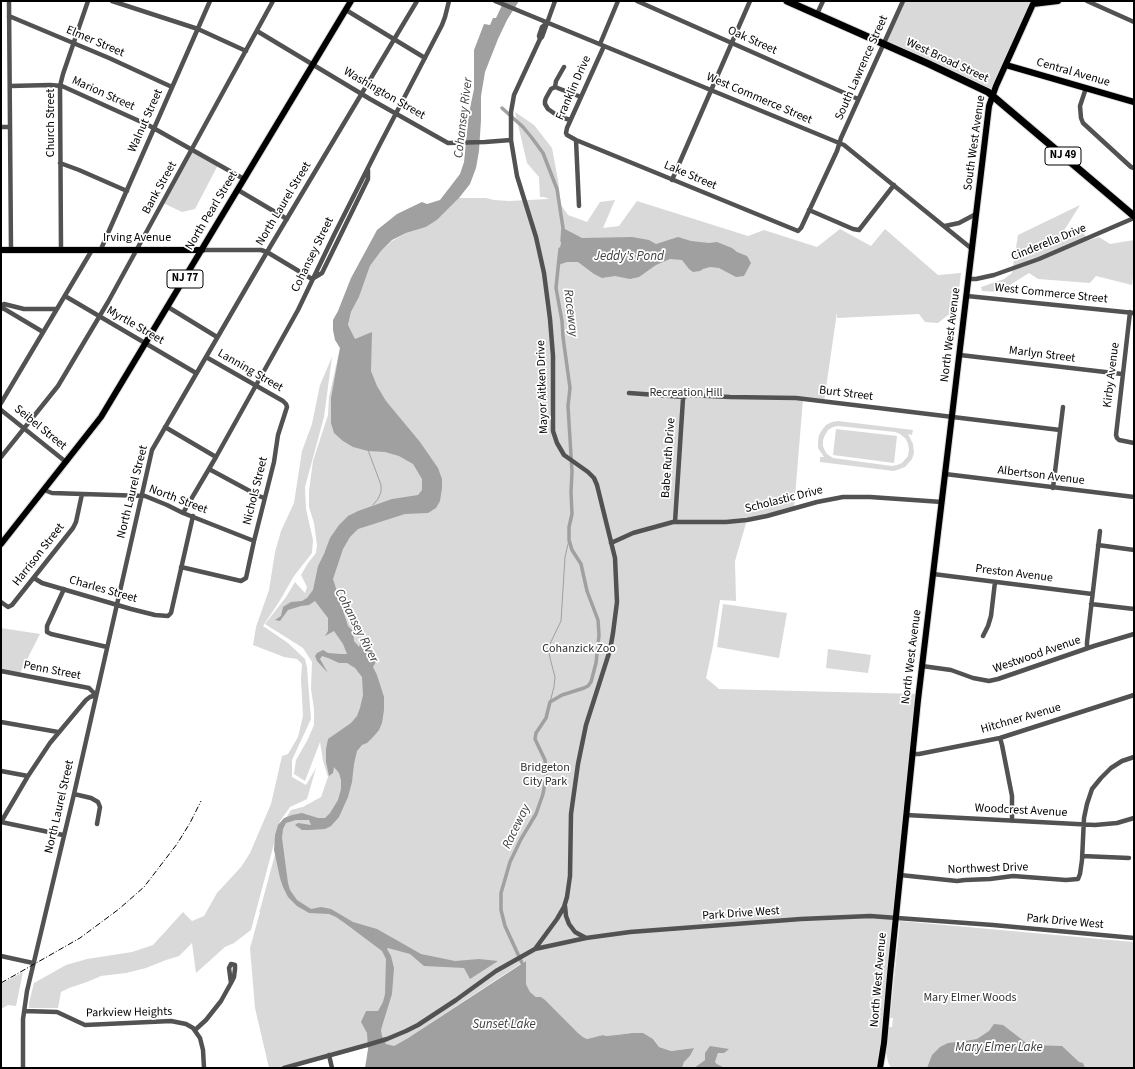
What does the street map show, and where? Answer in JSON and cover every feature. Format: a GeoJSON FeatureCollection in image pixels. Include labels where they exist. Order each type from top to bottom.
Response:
{"type":"FeatureCollection","features":[{"type":"Feature","properties":{"kind":"highway","name":"West Broad Street"},"geometry":{"type":"LineString","coordinates":[[787,1],[974,84],[992,95],[1134,217]]}},
{"type":"Feature","properties":{"kind":"main road","name":"North Pearl Street"},"geometry":{"type":"LineString","coordinates":[[1,544],[97,423],[168,308],[351,1]]}},
{"type":"Feature","properties":{"kind":"main road"},"geometry":{"type":"LineString","coordinates":[[1034,3],[1058,1]]}},
{"type":"Feature","properties":{"kind":"main road","name":"South West Avenue"},"geometry":{"type":"LineString","coordinates":[[972,249],[989,106],[992,95],[1034,3]]}},
{"type":"Feature","properties":{"kind":"main road","name":"Central Avenue"},"geometry":{"type":"LineString","coordinates":[[1006,65],[1134,102]]}},
{"type":"Feature","properties":{"kind":"main road","name":"North West Avenue"},"geometry":{"type":"LineString","coordinates":[[880,1068],[884,1044],[912,754],[972,249]]}},
{"type":"Feature","properties":{"kind":"main road","name":"Irving Avenue"},"geometry":{"type":"LineString","coordinates":[[1,250],[202,250]]}},
{"type":"Feature","properties":{"kind":"street"},"geometry":{"type":"LineString","coordinates":[[9,1],[11,250]]}},
{"type":"Feature","properties":{"kind":"street","name":"Church Street"},"geometry":{"type":"LineString","coordinates":[[61,249],[60,86],[88,1]]}},
{"type":"Feature","properties":{"kind":"street"},"geometry":{"type":"LineString","coordinates":[[112,1],[198,29],[246,51]]}},
{"type":"Feature","properties":{"kind":"street","name":"Walnut Street"},"geometry":{"type":"LineString","coordinates":[[101,249],[210,1]]}},
{"type":"Feature","properties":{"kind":"street","name":"Bank Street"},"geometry":{"type":"LineString","coordinates":[[1,457],[58,386],[137,249],[273,1]]}},
{"type":"Feature","properties":{"kind":"street","name":"North Laurel Street"},"geometry":{"type":"LineString","coordinates":[[23,1068],[25,999],[74,794],[152,450],[267,252],[417,1]]}},
{"type":"Feature","properties":{"kind":"street"},"geometry":{"type":"LineString","coordinates":[[312,279],[322,274],[368,179],[368,168],[446,17],[449,1]]}},
{"type":"Feature","properties":{"kind":"street","name":"West Commerce Street"},"geometry":{"type":"LineString","coordinates":[[495,1],[844,145],[972,249]]}},
{"type":"Feature","properties":{"kind":"street","name":"Mayor Aitken Drive"},"geometry":{"type":"LineString","coordinates":[[535,949],[558,919],[568,897],[571,814],[578,764],[586,725],[608,659],[617,602],[615,558],[597,485],[594,478],[588,472],[564,455],[557,443],[553,431],[553,356],[544,273],[536,237],[517,176],[511,140],[510,121],[514,95],[546,29],[555,1]]}},
{"type":"Feature","properties":{"kind":"street","name":"Franklin Drive"},"geometry":{"type":"LineString","coordinates":[[579,206],[576,140],[566,134],[566,130],[602,45],[618,1]]}},
{"type":"Feature","properties":{"kind":"street","name":"Oak Street"},"geometry":{"type":"LineString","coordinates":[[637,1],[858,99]]}},
{"type":"Feature","properties":{"kind":"street"},"geometry":{"type":"LineString","coordinates":[[672,180],[750,1]]}},
{"type":"Feature","properties":{"kind":"street"},"geometry":{"type":"LineString","coordinates":[[817,14],[823,1]]}},
{"type":"Feature","properties":{"kind":"street","name":"South Lawrence Street"},"geometry":{"type":"LineString","coordinates":[[795,231],[800,230],[903,1]]}},
{"type":"Feature","properties":{"kind":"street"},"geometry":{"type":"LineString","coordinates":[[1087,1],[1134,22]]}},
{"type":"Feature","properties":{"kind":"street"},"geometry":{"type":"LineString","coordinates":[[346,10],[394,38],[424,58]]}},
{"type":"Feature","properties":{"kind":"street","name":"Elmer Street"},"geometry":{"type":"LineString","coordinates":[[9,16],[172,87]]}},
{"type":"Feature","properties":{"kind":"street","name":"Washington Street"},"geometry":{"type":"LineString","coordinates":[[257,31],[445,141],[462,143],[511,140]]}},
{"type":"Feature","properties":{"kind":"street"},"geometry":{"type":"LineString","coordinates":[[564,67],[556,80],[555,87],[551,89],[548,94],[545,104],[548,109],[555,114],[570,120]]}},
{"type":"Feature","properties":{"kind":"street","name":"Marion Street"},"geometry":{"type":"LineString","coordinates":[[10,86],[60,86],[154,128],[244,179]]}},
{"type":"Feature","properties":{"kind":"street"},"geometry":{"type":"LineString","coordinates":[[555,87],[581,97]]}},
{"type":"Feature","properties":{"kind":"street"},"geometry":{"type":"LineString","coordinates":[[1086,88],[1080,106],[1083,123],[1131,167],[1134,168]]}},
{"type":"Feature","properties":{"kind":"street"},"geometry":{"type":"LineString","coordinates":[[1,127],[10,127]]}},
{"type":"Feature","properties":{"kind":"street","name":"Lake Street"},"geometry":{"type":"LineString","coordinates":[[576,140],[795,231]]}},
{"type":"Feature","properties":{"kind":"street"},"geometry":{"type":"LineString","coordinates":[[60,163],[127,191]]}},
{"type":"Feature","properties":{"kind":"street"},"geometry":{"type":"LineString","coordinates":[[809,210],[859,230],[894,185]]}},
{"type":"Feature","properties":{"kind":"street"},"geometry":{"type":"LineString","coordinates":[[238,190],[287,219]]}},
{"type":"Feature","properties":{"kind":"street"},"geometry":{"type":"LineString","coordinates":[[945,226],[959,223],[976,214]]}},
{"type":"Feature","properties":{"kind":"street","name":"Cinderella Drive"},"geometry":{"type":"LineString","coordinates":[[969,279],[994,275],[1038,259],[1134,217]]}},
{"type":"Feature","properties":{"kind":"street"},"geometry":{"type":"LineString","coordinates":[[1,404],[92,250]]}},
{"type":"Feature","properties":{"kind":"street","name":"Irving Avenue"},"geometry":{"type":"LineString","coordinates":[[202,250],[255,250],[267,252],[312,279]]}},
{"type":"Feature","properties":{"kind":"street","name":"Cohansey Street"},"geometry":{"type":"LineString","coordinates":[[183,512],[216,457],[287,330],[312,279]]}},
{"type":"Feature","properties":{"kind":"street","name":"Myrtle Street"},"geometry":{"type":"LineString","coordinates":[[65,296],[196,373]]}},
{"type":"Feature","properties":{"kind":"street","name":"West Commerce Street"},"geometry":{"type":"LineString","coordinates":[[967,296],[1132,312]]}},
{"type":"Feature","properties":{"kind":"street"},"geometry":{"type":"LineString","coordinates":[[43,332],[1,308],[4,304],[21,308],[57,309]]}},
{"type":"Feature","properties":{"kind":"street"},"geometry":{"type":"LineString","coordinates":[[168,308],[217,337]]}},
{"type":"Feature","properties":{"kind":"street","name":"Kirby Avenue"},"geometry":{"type":"LineString","coordinates":[[1132,312],[1122,374],[1116,432],[1119,440],[1134,443]]}},
{"type":"Feature","properties":{"kind":"street","name":"Marlyn Street"},"geometry":{"type":"LineString","coordinates":[[960,355],[1122,374]]}},
{"type":"Feature","properties":{"kind":"street","name":"Lanning Street"},"geometry":{"type":"LineString","coordinates":[[206,357],[285,402]]}},
{"type":"Feature","properties":{"kind":"street","name":"Burt Street"},"geometry":{"type":"LineString","coordinates":[[630,393],[684,397],[688,395],[796,398],[1060,430]]}},
{"type":"Feature","properties":{"kind":"street","name":"Babe Ruth Drive"},"geometry":{"type":"LineString","coordinates":[[675,522],[684,397]]}},
{"type":"Feature","properties":{"kind":"street","name":"Nichols Street"},"geometry":{"type":"LineString","coordinates":[[181,567],[239,581],[244,580],[247,576],[264,498],[274,462],[278,435],[287,406],[285,402]]}},
{"type":"Feature","properties":{"kind":"street"},"geometry":{"type":"LineString","coordinates":[[1053,488],[1063,406]]}},
{"type":"Feature","properties":{"kind":"street","name":"Seibel Street"},"geometry":{"type":"LineString","coordinates":[[1,410],[66,462]]}},
{"type":"Feature","properties":{"kind":"street"},"geometry":{"type":"LineString","coordinates":[[165,427],[216,457]]}},
{"type":"Feature","properties":{"kind":"street"},"geometry":{"type":"LineString","coordinates":[[209,469],[264,498]]}},
{"type":"Feature","properties":{"kind":"street","name":"Albertson Avenue"},"geometry":{"type":"LineString","coordinates":[[945,474],[1134,497]]}},
{"type":"Feature","properties":{"kind":"street","name":"North Street"},"geometry":{"type":"LineString","coordinates":[[44,490],[52,493],[145,496],[254,541]]}},
{"type":"Feature","properties":{"kind":"street","name":"Harrison Street"},"geometry":{"type":"LineString","coordinates":[[1,602],[8,607],[11,607],[14,604],[75,525],[80,509],[82,494]]}},
{"type":"Feature","properties":{"kind":"street","name":"Scholastic Drive"},"geometry":{"type":"LineString","coordinates":[[611,542],[633,533],[675,522],[726,522],[747,520],[843,497],[870,497],[942,502]]}},
{"type":"Feature","properties":{"kind":"street"},"geometry":{"type":"LineString","coordinates":[[181,567],[193,516]]}},
{"type":"Feature","properties":{"kind":"street"},"geometry":{"type":"LineString","coordinates":[[1087,648],[1100,531]]}},
{"type":"Feature","properties":{"kind":"street"},"geometry":{"type":"LineString","coordinates":[[1098,545],[1134,550]]}},
{"type":"Feature","properties":{"kind":"street","name":"Charles Street"},"geometry":{"type":"LineString","coordinates":[[34,578],[42,583],[117,605],[150,614],[167,616],[171,612],[181,567]]}},
{"type":"Feature","properties":{"kind":"street","name":"Preston Avenue"},"geometry":{"type":"LineString","coordinates":[[933,574],[1092,594]]}},
{"type":"Feature","properties":{"kind":"street"},"geometry":{"type":"LineString","coordinates":[[983,636],[988,626],[995,582]]}},
{"type":"Feature","properties":{"kind":"street"},"geometry":{"type":"LineString","coordinates":[[64,589],[47,626],[47,632],[107,647]]}},
{"type":"Feature","properties":{"kind":"street"},"geometry":{"type":"LineString","coordinates":[[1091,604],[1134,609]]}},
{"type":"Feature","properties":{"kind":"street","name":"Westwood Avenue"},"geometry":{"type":"LineString","coordinates":[[922,666],[951,670],[978,680],[989,681],[1134,634]]}},
{"type":"Feature","properties":{"kind":"street","name":"Penn Street"},"geometry":{"type":"LineString","coordinates":[[1,671],[89,688],[96,695]]}},
{"type":"Feature","properties":{"kind":"street"},"geometry":{"type":"LineString","coordinates":[[63,835],[1,822],[28,776],[58,732],[86,700],[96,695]]}},
{"type":"Feature","properties":{"kind":"street","name":"Hitchner Avenue"},"geometry":{"type":"LineString","coordinates":[[912,754],[919,754],[1000,738],[1134,695]]}},
{"type":"Feature","properties":{"kind":"street"},"geometry":{"type":"LineString","coordinates":[[1,722],[58,732]]}},
{"type":"Feature","properties":{"kind":"street"},"geometry":{"type":"LineString","coordinates":[[1000,738],[1011,787],[1012,821]]}},
{"type":"Feature","properties":{"kind":"street"},"geometry":{"type":"LineString","coordinates":[[1129,858],[1082,856],[1087,804],[1092,789],[1111,768],[1122,761],[1134,757]]}},
{"type":"Feature","properties":{"kind":"street"},"geometry":{"type":"LineString","coordinates":[[1,771],[28,776]]}},
{"type":"Feature","properties":{"kind":"street"},"geometry":{"type":"LineString","coordinates":[[74,794],[91,798],[98,802],[100,807],[97,824]]}},
{"type":"Feature","properties":{"kind":"street","name":"Woodcrest Avenue"},"geometry":{"type":"LineString","coordinates":[[906,815],[1084,825],[1111,824],[1134,818]]}},
{"type":"Feature","properties":{"kind":"street","name":"Northwest Drive"},"geometry":{"type":"LineString","coordinates":[[900,875],[953,881],[1013,876],[1076,880],[1080,874],[1082,856]]}},
{"type":"Feature","properties":{"kind":"street"},"geometry":{"type":"LineString","coordinates":[[565,904],[568,924],[577,934],[586,938]]}},
{"type":"Feature","properties":{"kind":"street","name":"Park Drive West"},"geometry":{"type":"LineString","coordinates":[[284,1068],[395,1036],[418,1025],[496,971],[521,956],[535,949],[586,938],[630,932],[860,916],[896,917],[1134,938]]}},
{"type":"Feature","properties":{"kind":"street"},"geometry":{"type":"LineString","coordinates":[[1,956],[33,963]]}},
{"type":"Feature","properties":{"kind":"street"},"geometry":{"type":"LineString","coordinates":[[204,1068],[203,1050],[200,1038],[195,1030],[206,1020],[221,1000],[231,983]]}},
{"type":"Feature","properties":{"kind":"street","name":"Parkview Heights"},"geometry":{"type":"LineString","coordinates":[[24,1011],[57,1012],[85,1025],[171,1021],[186,1024],[195,1030]]}},
{"type":"Feature","properties":{"kind":"street"},"geometry":{"type":"LineString","coordinates":[[329,1055],[332,1068]]}},
{"type":"Feature","properties":{"kind":"green space"},"geometry":{"type":"Polygon","coordinates":[[[903,1],[1034,1],[992,95],[884,44],[903,1]]]}},
{"type":"Feature","properties":{"kind":"green space","name":"Bridgeton City Park"},"geometry":{"type":"Polygon","coordinates":[[[515,112],[534,125],[552,148],[561,205],[568,215],[587,222],[600,202],[615,200],[603,228],[619,226],[637,201],[748,236],[764,230],[817,247],[840,229],[871,246],[885,229],[938,275],[961,273],[956,314],[948,315],[938,323],[925,322],[919,314],[837,318],[837,312],[824,402],[803,399],[794,509],[747,520],[735,561],[736,601],[720,600],[713,646],[706,678],[719,689],[919,694],[890,975],[880,1053],[876,1068],[725,1068],[715,1062],[718,1053],[705,1053],[705,1060],[694,1068],[682,1068],[684,1062],[690,1056],[693,1048],[671,1051],[659,1047],[653,1039],[632,1033],[606,1036],[603,1035],[587,1039],[583,1037],[541,997],[536,997],[530,992],[526,984],[525,961],[394,1046],[368,1049],[367,1045],[284,1068],[269,1068],[255,1008],[250,948],[284,821],[291,810],[303,807],[321,797],[328,777],[323,761],[320,742],[305,781],[294,774],[296,760],[314,725],[314,709],[311,689],[312,662],[303,648],[265,624],[286,597],[295,582],[305,593],[307,587],[301,575],[316,553],[317,545],[314,523],[309,507],[309,491],[313,461],[328,415],[329,397],[340,348],[351,312],[359,297],[370,266],[381,251],[392,241],[406,233],[426,227],[437,220],[459,198],[486,198],[509,201],[549,199],[540,197],[539,177],[527,163],[515,112]]]}},
{"type":"Feature","properties":{"kind":"green space"},"geometry":{"type":"Polygon","coordinates":[[[192,150],[218,165],[195,209],[182,212],[163,203],[192,150]]]}},
{"type":"Feature","properties":{"kind":"green space"},"geometry":{"type":"Polygon","coordinates":[[[1080,205],[1060,237],[1080,229],[1089,240],[1099,237],[1110,244],[1134,240],[1134,268],[1132,285],[1096,276],[1090,283],[1038,279],[1029,273],[999,292],[982,291],[981,287],[1004,279],[1012,273],[1018,235],[1080,205]]]}},
{"type":"Feature","properties":{"kind":"green space"},"geometry":{"type":"Polygon","coordinates":[[[332,357],[324,417],[305,487],[306,509],[313,540],[312,553],[294,576],[263,626],[288,643],[305,659],[311,719],[292,760],[292,777],[306,785],[316,768],[307,799],[290,807],[280,821],[251,930],[234,943],[225,947],[196,973],[192,943],[179,956],[146,968],[126,973],[101,976],[69,988],[61,992],[58,1008],[29,1008],[34,983],[66,965],[87,959],[132,952],[153,945],[183,912],[192,921],[204,916],[217,893],[241,867],[250,853],[271,804],[282,756],[288,754],[298,737],[303,716],[301,679],[302,664],[297,659],[284,657],[253,645],[256,627],[269,590],[275,552],[281,531],[294,503],[302,451],[312,424],[320,385],[332,357]]]}},
{"type":"Feature","properties":{"kind":"green space"},"geometry":{"type":"Polygon","coordinates":[[[838,421],[913,430],[912,435],[908,434],[913,444],[914,453],[912,459],[905,467],[894,471],[820,462],[820,457],[824,457],[818,448],[819,435],[826,425],[838,421]],[[838,426],[828,430],[823,440],[823,446],[827,454],[833,458],[892,466],[902,463],[908,456],[909,449],[906,439],[895,432],[838,426]]]}},
{"type":"Feature","properties":{"kind":"green space"},"geometry":{"type":"Polygon","coordinates":[[[836,429],[897,436],[894,463],[833,455],[836,429]]]}},
{"type":"Feature","properties":{"kind":"green space"},"geometry":{"type":"Polygon","coordinates":[[[723,604],[787,613],[779,658],[717,647],[723,604]]]}},
{"type":"Feature","properties":{"kind":"green space"},"geometry":{"type":"Polygon","coordinates":[[[1,628],[40,634],[19,675],[1,671],[1,628]]]}},
{"type":"Feature","properties":{"kind":"green space"},"geometry":{"type":"Polygon","coordinates":[[[828,649],[871,655],[868,673],[826,668],[828,649]]]}},
{"type":"Feature","properties":{"kind":"green space","name":"Mary Elmer Woods"},"geometry":{"type":"Polygon","coordinates":[[[900,921],[1134,942],[1134,1068],[891,1068],[886,1053],[888,1027],[892,1027],[893,1018],[890,1018],[900,921]]]}},
{"type":"Feature","properties":{"kind":"green space"},"geometry":{"type":"Polygon","coordinates":[[[23,972],[16,1006],[8,1005],[1,1009],[1,984],[23,972]]]}},
{"type":"Feature","properties":{"kind":"water","name":"Sunset Lake"},"geometry":{"type":"Polygon","coordinates":[[[504,1],[519,1],[507,20],[485,72],[481,96],[479,151],[476,168],[470,184],[459,198],[437,220],[426,227],[406,233],[392,240],[381,251],[370,266],[359,297],[351,312],[348,325],[355,339],[372,332],[371,371],[377,386],[386,401],[420,442],[438,468],[442,479],[442,488],[440,501],[436,508],[428,513],[405,514],[358,529],[350,537],[343,549],[333,579],[348,626],[353,631],[354,641],[359,647],[362,639],[367,654],[370,658],[377,660],[373,667],[384,697],[382,723],[374,736],[357,751],[348,797],[339,817],[331,826],[325,829],[302,830],[295,825],[298,823],[311,825],[309,820],[296,820],[286,823],[283,829],[282,838],[288,883],[290,890],[297,900],[311,909],[321,907],[331,909],[353,922],[377,929],[421,954],[455,961],[479,959],[498,961],[470,979],[464,968],[424,966],[410,954],[388,948],[387,949],[391,956],[394,968],[392,994],[381,1030],[386,1044],[394,1046],[408,1038],[526,961],[526,984],[530,992],[536,997],[541,997],[545,1000],[583,1037],[587,1039],[603,1035],[643,1033],[653,1039],[659,1047],[671,1051],[694,1048],[690,1056],[684,1062],[682,1068],[365,1068],[368,1049],[367,1033],[361,1022],[366,1011],[378,1011],[383,1002],[385,994],[386,959],[382,951],[336,917],[329,914],[309,913],[297,906],[288,897],[283,887],[274,850],[275,835],[278,825],[284,818],[302,813],[318,818],[325,818],[338,800],[341,789],[341,780],[339,773],[334,767],[333,773],[329,776],[326,762],[328,739],[351,723],[357,716],[363,695],[362,677],[355,668],[347,663],[339,663],[322,656],[320,659],[328,673],[317,661],[315,656],[323,650],[328,653],[347,654],[343,644],[334,631],[325,636],[328,631],[328,618],[315,601],[309,605],[288,610],[280,621],[275,620],[281,616],[283,607],[291,602],[302,601],[307,598],[313,590],[318,566],[330,538],[339,525],[348,516],[392,499],[418,495],[422,490],[422,479],[413,464],[399,456],[385,452],[368,451],[353,447],[334,433],[331,423],[331,398],[340,348],[335,340],[333,320],[351,278],[377,230],[397,214],[422,202],[427,204],[440,200],[460,174],[464,162],[469,113],[474,89],[474,50],[484,24],[490,25],[493,18],[496,18],[504,1]]]}},
{"type":"Feature","properties":{"kind":"water","name":"Jeddy's Pond"},"geometry":{"type":"Polygon","coordinates":[[[563,228],[582,238],[632,237],[649,240],[656,244],[678,237],[691,241],[709,243],[717,242],[747,256],[751,263],[744,276],[736,277],[719,268],[710,267],[693,272],[682,260],[670,259],[656,265],[639,277],[630,279],[615,276],[602,278],[578,262],[567,262],[558,265],[563,228]]]}},
{"type":"Feature","properties":{"kind":"water","name":"Mary Elmer Lake"},"geometry":{"type":"Polygon","coordinates":[[[994,1024],[1003,1025],[1029,1045],[1062,1046],[1079,1062],[1083,1063],[1085,1068],[927,1068],[932,1055],[940,1047],[948,1043],[977,1039],[989,1031],[994,1024]]]}},
{"type":"Feature","properties":{"kind":"water"},"geometry":{"type":"Polygon","coordinates":[[[710,1046],[729,1049],[724,1053],[718,1053],[715,1062],[725,1068],[694,1068],[705,1060],[705,1053],[710,1046]]]}},
{"type":"Feature","properties":{"kind":"waterway","name":"Raceway"},"geometry":{"type":"LineString","coordinates":[[502,108],[523,127],[543,153],[557,189],[563,228],[562,241]]}},
{"type":"Feature","properties":{"kind":"waterway","name":"Raceway"},"geometry":{"type":"LineString","coordinates":[[522,963],[505,926],[501,910],[501,893],[510,862],[521,839],[536,814],[543,794],[546,777],[545,760],[535,739],[536,733],[546,718],[550,702],[562,695],[584,688],[591,682],[596,663],[599,635],[598,620],[587,591],[581,564],[572,550],[569,540],[569,527],[572,514],[572,472],[568,406],[570,388],[562,321],[556,288],[560,249]]}},
{"type":"Feature","properties":{"kind":"waterway"},"geometry":{"type":"LineString","coordinates":[[368,450],[381,485],[381,492],[373,505]]}},
{"type":"Feature","properties":{"kind":"waterway","name":"Raceway"},"geometry":{"type":"LineString","coordinates":[[550,702],[555,677],[548,648],[561,621],[565,557],[569,540]]}},
{"type":"Feature","properties":{"kind":"railway"},"geometry":{"type":"LineString","coordinates":[[1,983],[80,938],[119,909],[144,887],[177,844],[201,801]]}},
{"type":"Feature","properties":{"kind":"water label","name":"Cohansey River"},"geometry":{"type":"Point","coordinates":[464,118]}},
{"type":"Feature","properties":{"kind":"water label","name":"Cohansey River"},"geometry":{"type":"Point","coordinates":[356,626]}},
{"type":"Feature","properties":{"kind":"park label","name":"Recreation Hill"},"geometry":{"type":"Point","coordinates":[686,393]}},
{"type":"Feature","properties":{"kind":"park label","name":"Cohanzick Zoo"},"geometry":{"type":"Point","coordinates":[579,649]}}]}
